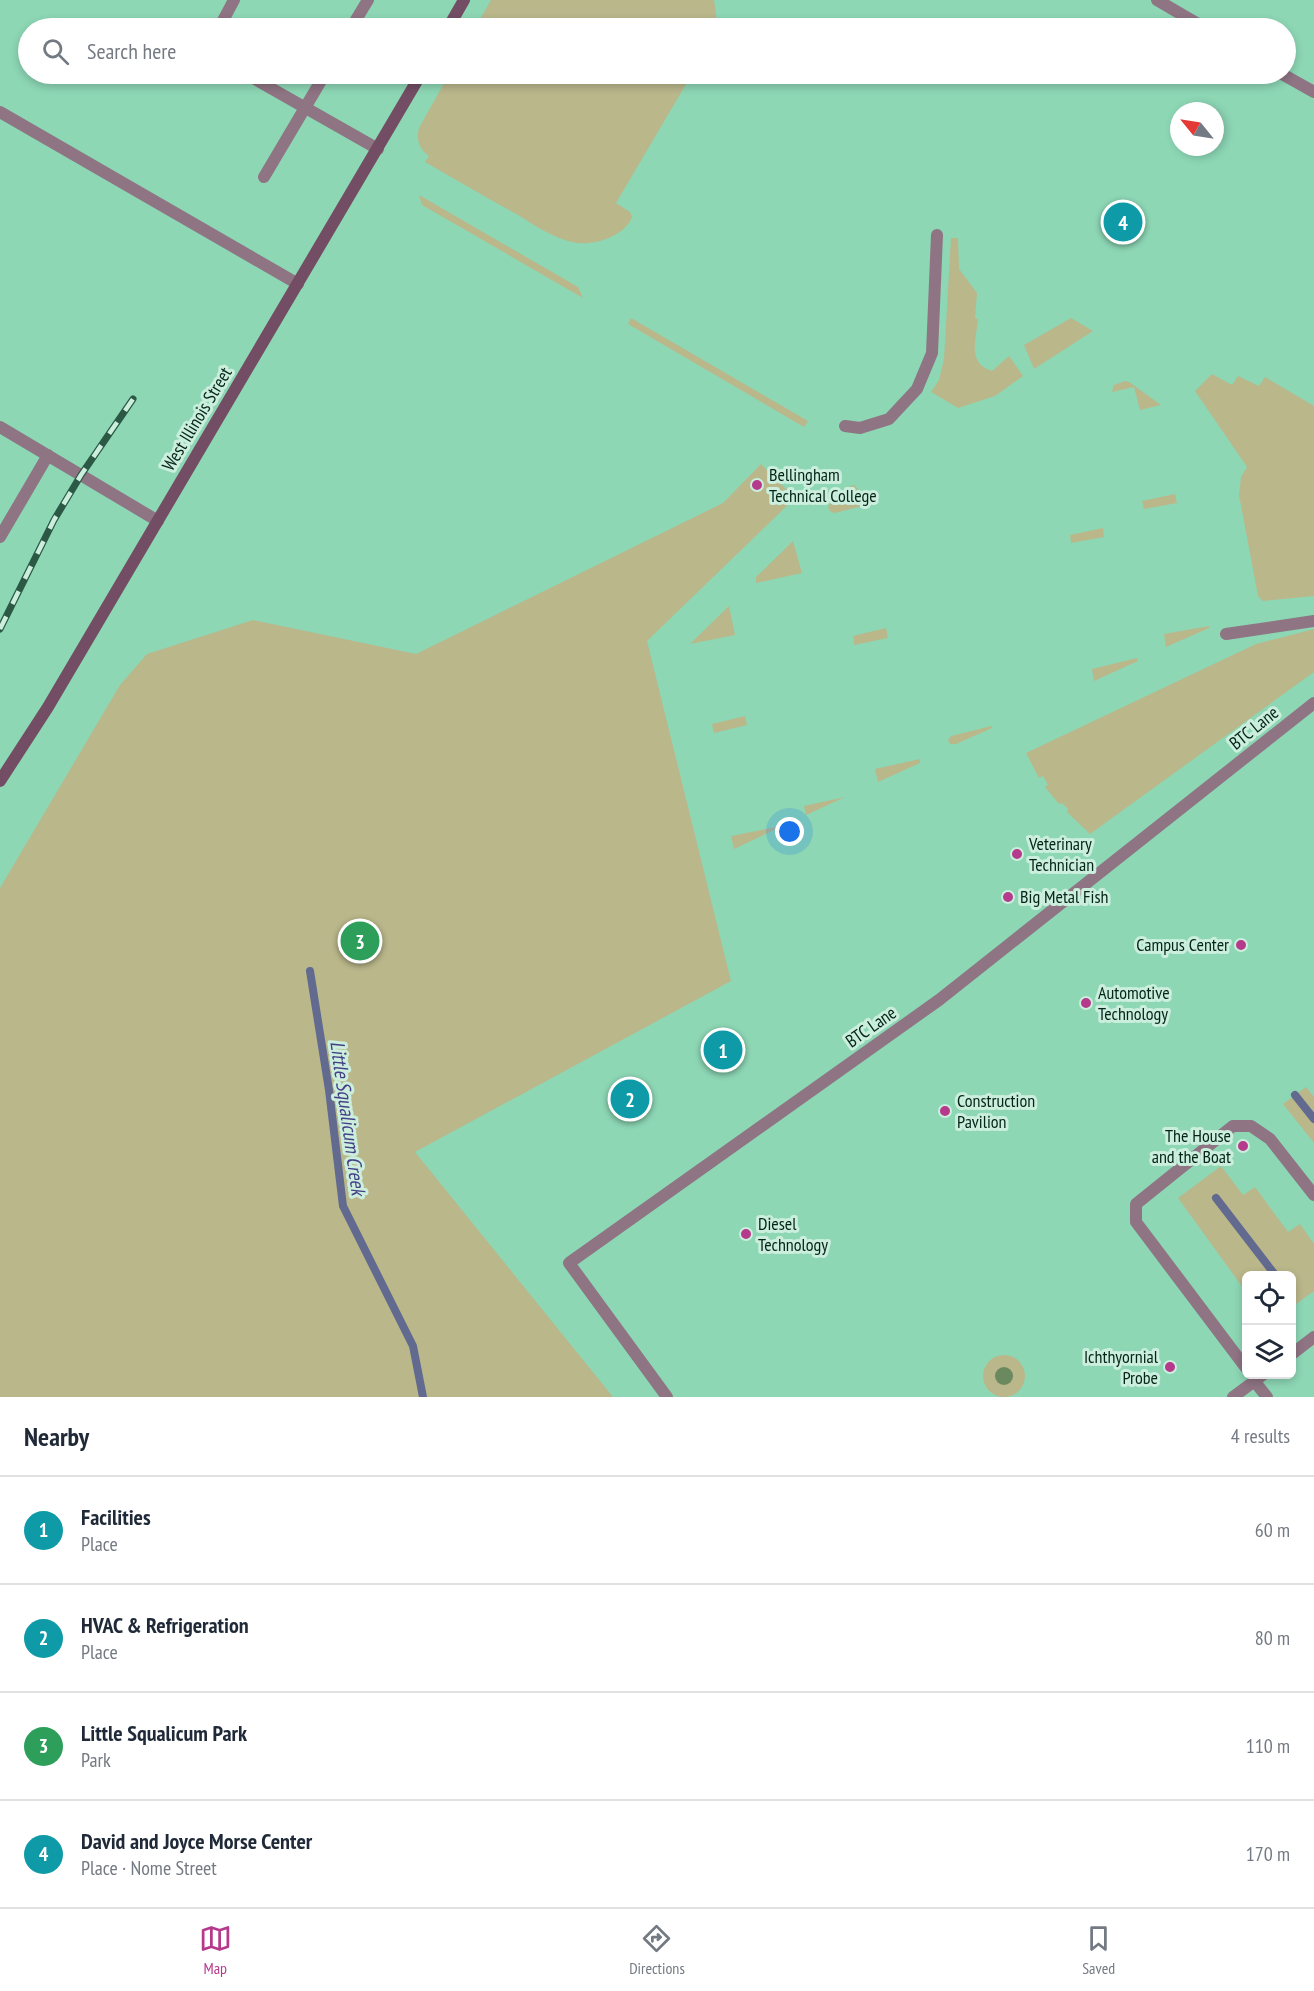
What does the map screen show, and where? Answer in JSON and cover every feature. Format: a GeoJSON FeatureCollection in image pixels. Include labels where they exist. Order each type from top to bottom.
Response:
{"type":"FeatureCollection","features":[{"type":"Feature","properties":{"kind":"street"},"geometry":{"type":"LineString","coordinates":[[224,18],[234,0]]}},
{"type":"Feature","properties":{"kind":"street"},"geometry":{"type":"LineString","coordinates":[[357,18],[368,0]]}},
{"type":"Feature","properties":{"kind":"street"},"geometry":{"type":"LineString","coordinates":[[454,18],[464,0]]}},
{"type":"Feature","properties":{"kind":"street"},"geometry":{"type":"LineString","coordinates":[[1157,0],[1188,18]]}},
{"type":"Feature","properties":{"kind":"street"},"geometry":{"type":"LineString","coordinates":[[1296,82],[1314,92]]}},
{"type":"Feature","properties":{"kind":"street"},"geometry":{"type":"LineString","coordinates":[[263,84],[378,149]]}},
{"type":"Feature","properties":{"kind":"street"},"geometry":{"type":"LineString","coordinates":[[264,177],[319,84]]}},
{"type":"Feature","properties":{"kind":"street","name":"West Illinois Street"},"geometry":{"type":"LineString","coordinates":[[0,781],[48,707],[416,84]]}},
{"type":"Feature","properties":{"kind":"street"},"geometry":{"type":"LineString","coordinates":[[0,112],[298,284]]}},
{"type":"Feature","properties":{"kind":"street"},"geometry":{"type":"LineString","coordinates":[[845,426],[860,428],[889,419],[917,388],[932,353],[937,235]]}},
{"type":"Feature","properties":{"kind":"street"},"geometry":{"type":"LineString","coordinates":[[0,427],[158,520]]}},
{"type":"Feature","properties":{"kind":"street"},"geometry":{"type":"LineString","coordinates":[[0,537],[48,455]]}},
{"type":"Feature","properties":{"kind":"street"},"geometry":{"type":"LineString","coordinates":[[1226,634],[1314,621]]}},
{"type":"Feature","properties":{"kind":"street","name":"BTC Lane"},"geometry":{"type":"LineString","coordinates":[[667,1397],[569,1263],[939,1000],[1101,874],[1314,703]]}},
{"type":"Feature","properties":{"kind":"street"},"geometry":{"type":"LineString","coordinates":[[1242,1363],[1136,1222],[1136,1204],[1233,1126],[1251,1126],[1270,1139],[1314,1195]]}},
{"type":"Feature","properties":{"kind":"street"},"geometry":{"type":"LineString","coordinates":[[1296,1351],[1314,1337]]}},
{"type":"Feature","properties":{"kind":"street"},"geometry":{"type":"LineString","coordinates":[[1233,1397],[1254,1379]]}},
{"type":"Feature","properties":{"kind":"street"},"geometry":{"type":"LineString","coordinates":[[1257,1379],[1267,1397]]}},
{"type":"Feature","properties":{"kind":"shaded area"},"geometry":{"type":"Polygon","coordinates":[[[491,0],[714,0],[717,18],[481,18],[491,0]]]}},
{"type":"Feature","properties":{"kind":"shaded area"},"geometry":{"type":"Polygon","coordinates":[[[443,84],[686,84],[616,203],[630,212],[632,217],[628,224],[615,235],[597,242],[580,243],[558,238],[425,162],[429,156],[419,144],[419,128],[443,84]]]}},
{"type":"Feature","properties":{"kind":"shaded area"},"geometry":{"type":"Polygon","coordinates":[[[419,195],[578,287],[583,298],[422,205],[419,195]]]}},
{"type":"Feature","properties":{"kind":"shaded area"},"geometry":{"type":"Polygon","coordinates":[[[951,238],[958,238],[959,269],[977,293],[975,318],[978,319],[975,350],[979,363],[992,371],[1009,356],[1023,376],[995,396],[958,408],[931,392],[939,380],[944,359],[951,238]]]}},
{"type":"Feature","properties":{"kind":"shaded area"},"geometry":{"type":"Polygon","coordinates":[[[631,318],[808,421],[804,427],[628,324],[631,318]]]}},
{"type":"Feature","properties":{"kind":"shaded area"},"geometry":{"type":"Polygon","coordinates":[[[1071,318],[1093,331],[1034,369],[1024,345],[1071,318]]]}},
{"type":"Feature","properties":{"kind":"shaded area"},"geometry":{"type":"Polygon","coordinates":[[[1212,374],[1232,385],[1238,376],[1259,386],[1265,377],[1314,406],[1314,596],[1263,601],[1258,596],[1239,495],[1241,477],[1247,467],[1195,391],[1212,374]]]}},
{"type":"Feature","properties":{"kind":"shaded area"},"geometry":{"type":"Polygon","coordinates":[[[1129,382],[1161,405],[1140,410],[1134,387],[1112,392],[1114,385],[1129,382]]]}},
{"type":"Feature","properties":{"kind":"shaded area"},"geometry":{"type":"Polygon","coordinates":[[[761,464],[795,498],[647,641],[731,981],[415,1152],[613,1397],[0,1397],[0,888],[120,685],[147,654],[253,620],[416,654],[723,503],[761,464]]]}},
{"type":"Feature","properties":{"kind":"shaded area"},"geometry":{"type":"Polygon","coordinates":[[[854,485],[861,493],[866,505],[831,512],[828,508],[832,501],[842,491],[854,485]]]}},
{"type":"Feature","properties":{"kind":"shaded area"},"geometry":{"type":"Polygon","coordinates":[[[1175,494],[1177,503],[1144,509],[1142,501],[1175,494]]]}},
{"type":"Feature","properties":{"kind":"shaded area"},"geometry":{"type":"Polygon","coordinates":[[[1103,528],[1104,537],[1071,543],[1070,535],[1103,528]]]}},
{"type":"Feature","properties":{"kind":"shaded area"},"geometry":{"type":"Polygon","coordinates":[[[793,541],[802,573],[756,583],[756,577],[793,541]]]}},
{"type":"Feature","properties":{"kind":"shaded area"},"geometry":{"type":"Polygon","coordinates":[[[729,606],[735,635],[690,644],[692,642],[729,606]]]}},
{"type":"Feature","properties":{"kind":"shaded area"},"geometry":{"type":"Polygon","coordinates":[[[1209,626],[1209,628],[1166,647],[1164,634],[1209,626]]]}},
{"type":"Feature","properties":{"kind":"shaded area"},"geometry":{"type":"Polygon","coordinates":[[[886,628],[888,638],[854,645],[853,636],[886,628]]]}},
{"type":"Feature","properties":{"kind":"shaded area"},"geometry":{"type":"Polygon","coordinates":[[[1314,629],[1314,672],[1090,834],[1045,787],[1048,785],[1043,776],[1039,778],[1026,753],[1256,644],[1314,629]]]}},
{"type":"Feature","properties":{"kind":"shaded area"},"geometry":{"type":"Polygon","coordinates":[[[1137,658],[1138,661],[1094,681],[1092,669],[1137,658]]]}},
{"type":"Feature","properties":{"kind":"shaded area"},"geometry":{"type":"Polygon","coordinates":[[[745,716],[747,725],[714,733],[712,724],[745,716]]]}},
{"type":"Feature","properties":{"kind":"shaded area"},"geometry":{"type":"Polygon","coordinates":[[[992,726],[956,744],[950,744],[948,740],[951,736],[992,726]]]}},
{"type":"Feature","properties":{"kind":"shaded area"},"geometry":{"type":"Polygon","coordinates":[[[920,759],[920,763],[878,782],[875,769],[920,759]]]}},
{"type":"Feature","properties":{"kind":"shaded area"},"geometry":{"type":"Polygon","coordinates":[[[845,797],[806,815],[804,806],[845,797]]]}},
{"type":"Feature","properties":{"kind":"shaded area"},"geometry":{"type":"Polygon","coordinates":[[[776,827],[776,829],[734,849],[731,836],[776,827]]]}},
{"type":"Feature","properties":{"kind":"shaded area"},"geometry":{"type":"Polygon","coordinates":[[[1306,1087],[1314,1097],[1314,1143],[1283,1104],[1306,1087]]]}},
{"type":"Feature","properties":{"kind":"shaded area"},"geometry":{"type":"Polygon","coordinates":[[[1221,1166],[1243,1195],[1255,1187],[1288,1232],[1300,1224],[1314,1244],[1314,1291],[1296,1304],[1296,1271],[1242,1271],[1242,1286],[1178,1198],[1221,1166]]]}},
{"type":"Feature","properties":{"kind":"shaded area"},"geometry":{"type":"Polygon","coordinates":[[[1004,1355],[1012,1356],[1019,1361],[1024,1368],[1024,1384],[1019,1391],[1012,1396],[1004,1397],[996,1396],[989,1391],[984,1384],[983,1376],[984,1368],[989,1361],[996,1356],[1004,1355]]]}},
{"type":"Feature","properties":{"kind":"waterway","name":"Little Squalicum Creek"},"geometry":{"type":"LineString","coordinates":[[310,971],[329,1090],[343,1206],[413,1346],[423,1397]]}},
{"type":"Feature","properties":{"kind":"waterway"},"geometry":{"type":"LineString","coordinates":[[1295,1095],[1314,1119]]}},
{"type":"Feature","properties":{"kind":"waterway"},"geometry":{"type":"LineString","coordinates":[[1216,1198],[1272,1271]]}},
{"type":"Feature","properties":{"kind":"railway"},"geometry":{"type":"LineString","coordinates":[[0,629],[54,520],[81,475],[133,399]]}},
{"type":"Feature","properties":{"kind":"place","name":"David and Joyce Morse Center"},"geometry":{"type":"Point","coordinates":[1123,222]}},
{"type":"Feature","properties":{"kind":"place","name":"Bellingham Technical College"},"geometry":{"type":"Point","coordinates":[757,485]}},
{"type":"Feature","properties":{"kind":"place","name":"Veterinary Technician"},"geometry":{"type":"Point","coordinates":[1017,854]}},
{"type":"Feature","properties":{"kind":"place","name":"Big Metal Fish"},"geometry":{"type":"Point","coordinates":[1008,897]}},
{"type":"Feature","properties":{"kind":"place","name":"Little Squalicum Park"},"geometry":{"type":"Point","coordinates":[360,941]}},
{"type":"Feature","properties":{"kind":"place","name":"Campus Center"},"geometry":{"type":"Point","coordinates":[1241,945]}},
{"type":"Feature","properties":{"kind":"place","name":"Automotive Technology"},"geometry":{"type":"Point","coordinates":[1086,1003]}},
{"type":"Feature","properties":{"kind":"place","name":"Facilities"},"geometry":{"type":"Point","coordinates":[723,1050]}},
{"type":"Feature","properties":{"kind":"place","name":"HVAC & Refrigeration"},"geometry":{"type":"Point","coordinates":[630,1099]}},
{"type":"Feature","properties":{"kind":"place","name":"Construction Pavilion"},"geometry":{"type":"Point","coordinates":[945,1111]}},
{"type":"Feature","properties":{"kind":"place","name":"The House and the Boat"},"geometry":{"type":"Point","coordinates":[1243,1146]}},
{"type":"Feature","properties":{"kind":"place","name":"Diesel Technology"},"geometry":{"type":"Point","coordinates":[746,1234]}},
{"type":"Feature","properties":{"kind":"place","name":"Ichthyornial Probe"},"geometry":{"type":"Point","coordinates":[1170,1367]}}]}
